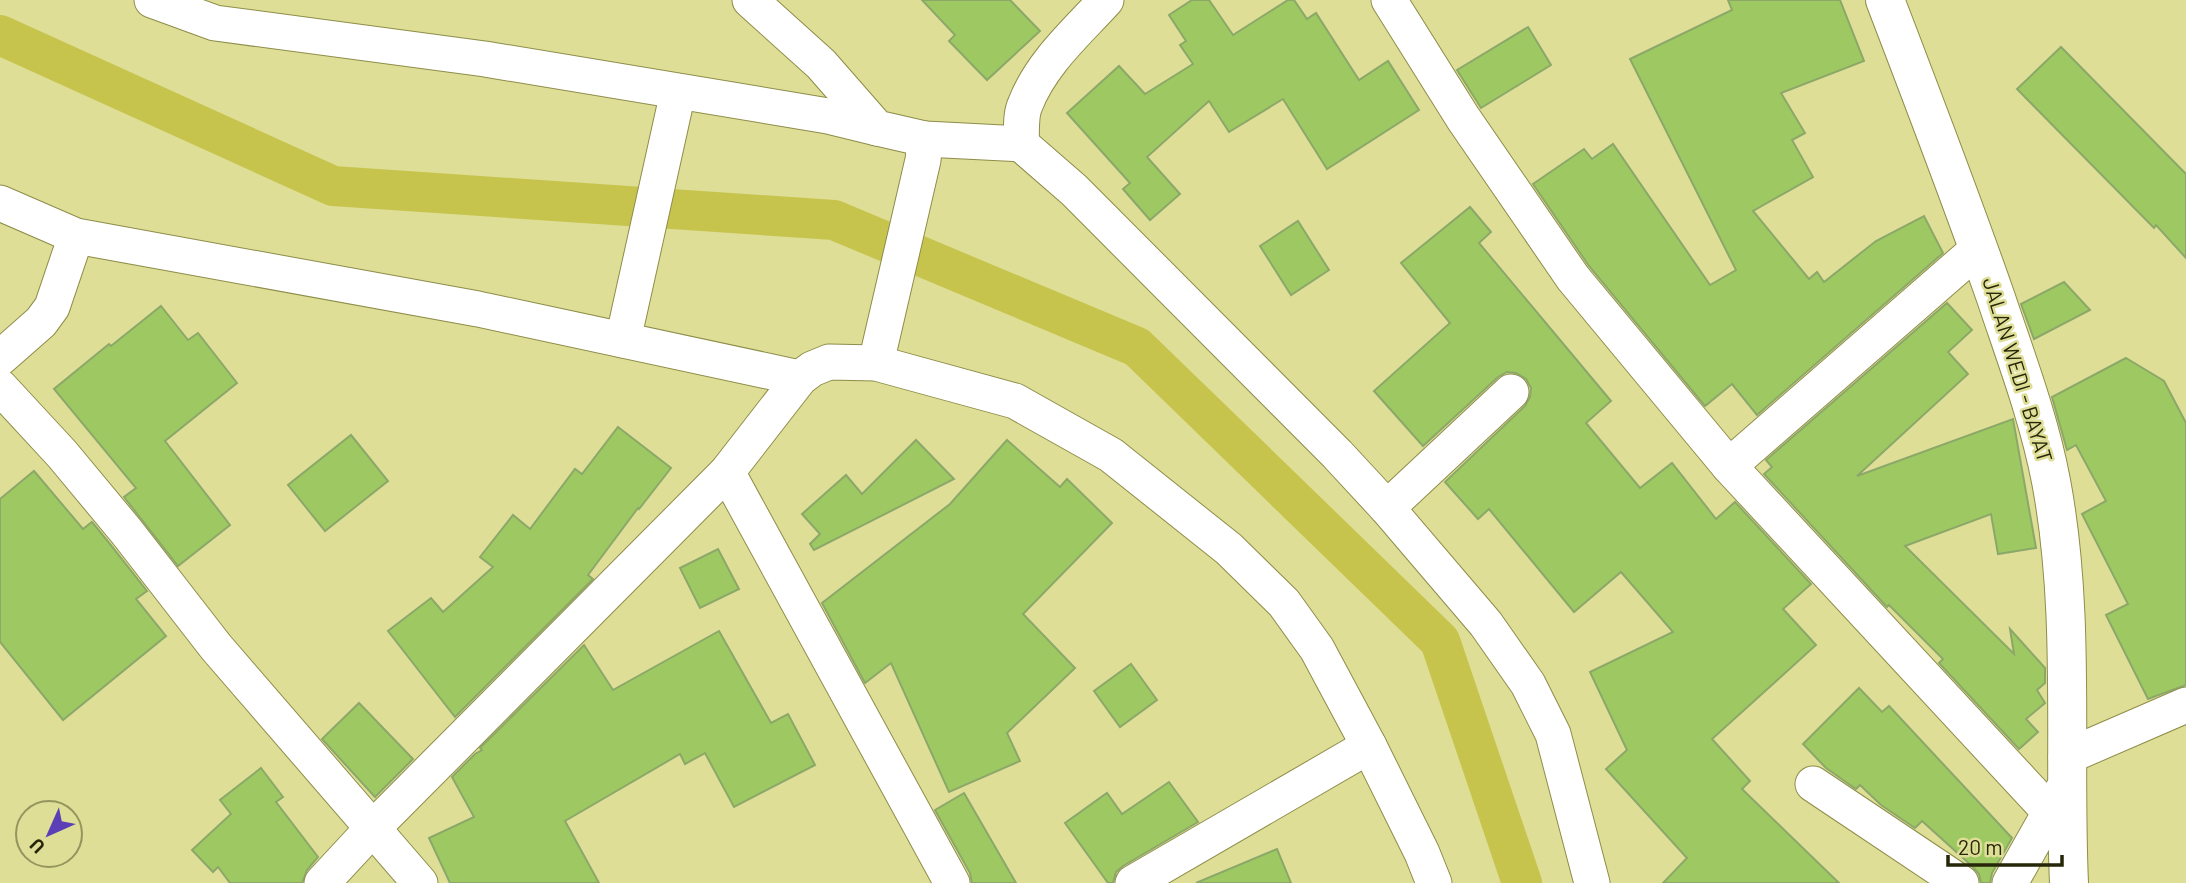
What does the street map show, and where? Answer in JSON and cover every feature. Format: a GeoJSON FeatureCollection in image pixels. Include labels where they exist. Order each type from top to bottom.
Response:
{"type":"FeatureCollection","features":[{"type":"Feature","properties":{"kind":"main road","name":"JALAN WEDI - BAYAT"},"geometry":{"type":"LineString","coordinates":[[1885,0],[1978,249],[2032,407],[2051,483],[2062,584],[2066,677],[2060,784],[2068,883]]}},
{"type":"Feature","properties":{"kind":"street"},"geometry":{"type":"LineString","coordinates":[[152,0],[215,23],[485,59],[677,100],[828,116],[877,128],[924,150],[1021,144],[1084,200],[1337,454],[1486,624],[1541,707],[1553,734],[1592,883]]}},
{"type":"Feature","properties":{"kind":"street"},"geometry":{"type":"LineString","coordinates":[[750,0],[821,64],[877,128]]}},
{"type":"Feature","properties":{"kind":"street"},"geometry":{"type":"LineString","coordinates":[[1021,144],[1024,107],[1046,68],[1052,58],[1106,0]]}},
{"type":"Feature","properties":{"kind":"street"},"geometry":{"type":"LineString","coordinates":[[1389,0],[1464,118],[1573,278],[1729,466],[2060,784]]}},
{"type":"Feature","properties":{"kind":"street"},"geometry":{"type":"LineString","coordinates":[[625,332],[677,100]]}},
{"type":"Feature","properties":{"kind":"street"},"geometry":{"type":"LineString","coordinates":[[879,347],[924,150]]}},
{"type":"Feature","properties":{"kind":"street"},"geometry":{"type":"LineString","coordinates":[[0,203],[76,236],[478,309],[625,332],[800,378]]}},
{"type":"Feature","properties":{"kind":"street"},"geometry":{"type":"LineString","coordinates":[[0,358],[41,321],[52,307],[76,236]]}},
{"type":"Feature","properties":{"kind":"street"},"geometry":{"type":"LineString","coordinates":[[1729,466],[1978,249]]}},
{"type":"Feature","properties":{"kind":"street"},"geometry":{"type":"LineString","coordinates":[[322,883],[372,829],[727,472],[800,378],[829,362],[879,347],[1015,401],[1111,455],[1228,549],[1284,603],[1317,649],[1369,746],[1434,883]]}},
{"type":"Feature","properties":{"kind":"street"},"geometry":{"type":"LineString","coordinates":[[0,387],[62,454],[216,647],[420,883]]}},
{"type":"Feature","properties":{"kind":"street"},"geometry":{"type":"LineString","coordinates":[[1387,508],[1511,392]]}},
{"type":"Feature","properties":{"kind":"street"},"geometry":{"type":"LineString","coordinates":[[727,472],[951,883]]}},
{"type":"Feature","properties":{"kind":"street"},"geometry":{"type":"LineString","coordinates":[[2010,883],[2060,784],[2186,705]]}},
{"type":"Feature","properties":{"kind":"street"},"geometry":{"type":"LineString","coordinates":[[1133,883],[1369,746]]}},
{"type":"Feature","properties":{"kind":"street"},"geometry":{"type":"LineString","coordinates":[[1813,785],[1961,883]]}},
{"type":"Feature","properties":{"kind":"building"},"geometry":{"type":"Polygon","coordinates":[[[922,0],[1010,0],[1040,31],[987,80],[949,41],[955,35],[922,0]]]}},
{"type":"Feature","properties":{"kind":"building"},"geometry":{"type":"Polygon","coordinates":[[[1192,0],[1209,0],[1233,35],[1288,0],[1294,0],[1307,19],[1316,13],[1359,80],[1388,61],[1419,110],[1327,169],[1283,99],[1229,132],[1209,101],[1147,157],[1180,194],[1150,220],[1123,189],[1130,183],[1067,113],[1119,66],[1145,94],[1193,64],[1180,45],[1186,41],[1169,15],[1192,0]]]}},
{"type":"Feature","properties":{"kind":"building"},"geometry":{"type":"Polygon","coordinates":[[[1728,0],[1840,0],[1864,61],[1781,93],[1805,133],[1792,140],[1813,177],[1753,211],[1809,279],[1817,272],[1824,282],[1876,241],[1924,216],[1943,253],[1757,415],[1732,384],[1705,406],[1589,266],[1533,184],[1584,149],[1592,159],[1613,144],[1710,285],[1736,270],[1630,59],[1732,10],[1728,0]]]}},
{"type":"Feature","properties":{"kind":"building"},"geometry":{"type":"Polygon","coordinates":[[[1528,27],[1551,65],[1481,108],[1457,70],[1528,27]]]}},
{"type":"Feature","properties":{"kind":"building"},"geometry":{"type":"Polygon","coordinates":[[[2061,47],[2186,174],[2186,258],[2156,225],[2154,228],[2017,89],[2061,47]]]}},
{"type":"Feature","properties":{"kind":"building"},"geometry":{"type":"Polygon","coordinates":[[[1470,207],[1491,232],[1479,243],[1611,401],[1586,423],[1640,488],[1672,463],[1716,519],[1735,502],[1811,584],[1783,609],[1816,645],[1712,739],[1750,781],[1742,789],[1839,883],[1663,883],[1687,858],[1606,769],[1627,750],[1590,672],[1673,632],[1621,572],[1574,612],[1489,509],[1478,519],[1445,482],[1525,406],[1531,388],[1526,379],[1516,373],[1507,372],[1498,377],[1423,446],[1374,391],[1450,323],[1401,263],[1470,207]]]}},
{"type":"Feature","properties":{"kind":"building"},"geometry":{"type":"Polygon","coordinates":[[[1298,221],[1329,270],[1291,295],[1260,246],[1298,221]]]}},
{"type":"Feature","properties":{"kind":"building"},"geometry":{"type":"Polygon","coordinates":[[[2064,282],[2090,310],[2034,339],[2021,304],[2064,282]]]}},
{"type":"Feature","properties":{"kind":"building"},"geometry":{"type":"Polygon","coordinates":[[[1947,303],[1972,330],[1948,352],[1968,374],[1857,476],[2013,419],[2036,548],[1998,554],[1991,514],[1905,546],[2014,654],[2010,629],[2045,668],[2045,683],[2037,690],[2045,703],[2026,719],[2038,732],[2019,749],[1939,663],[1943,659],[1889,605],[1887,607],[1764,474],[1772,467],[1766,460],[1947,303]]]}},
{"type":"Feature","properties":{"kind":"building"},"geometry":{"type":"Polygon","coordinates":[[[161,306],[188,340],[198,333],[237,383],[165,441],[230,525],[178,566],[124,497],[136,488],[54,389],[161,306]]]}},
{"type":"Feature","properties":{"kind":"building"},"geometry":{"type":"Polygon","coordinates":[[[2126,358],[2164,381],[2186,423],[2186,685],[2148,699],[2106,615],[2128,604],[2082,514],[2106,501],[2076,445],[2067,450],[2052,397],[2126,358]]]}},
{"type":"Feature","properties":{"kind":"building"},"geometry":{"type":"Polygon","coordinates":[[[618,427],[671,468],[588,575],[593,579],[455,717],[388,631],[431,598],[443,612],[493,567],[480,557],[513,515],[530,529],[575,469],[582,474],[618,427]]]}},
{"type":"Feature","properties":{"kind":"building"},"geometry":{"type":"Polygon","coordinates":[[[351,435],[388,481],[325,531],[288,485],[351,435]]]}},
{"type":"Feature","properties":{"kind":"building"},"geometry":{"type":"Polygon","coordinates":[[[916,440],[954,479],[814,550],[810,544],[820,534],[802,514],[846,475],[862,494],[916,440]]]}},
{"type":"Feature","properties":{"kind":"building"},"geometry":{"type":"Polygon","coordinates":[[[1007,440],[1060,487],[1067,479],[1112,523],[1023,614],[1075,668],[1007,733],[1020,761],[949,792],[891,663],[865,683],[822,603],[950,504],[1007,440]]]}},
{"type":"Feature","properties":{"kind":"building"},"geometry":{"type":"Polygon","coordinates":[[[34,471],[83,529],[92,522],[110,544],[147,591],[136,599],[166,636],[63,720],[0,642],[0,499],[34,471]]]}},
{"type":"Feature","properties":{"kind":"building"},"geometry":{"type":"Polygon","coordinates":[[[718,549],[739,589],[700,608],[680,568],[718,549]]]}},
{"type":"Feature","properties":{"kind":"building"},"geometry":{"type":"Polygon","coordinates":[[[719,631],[771,723],[788,714],[815,765],[734,807],[705,753],[685,764],[680,754],[565,821],[599,883],[450,883],[429,838],[474,817],[452,777],[482,750],[480,748],[584,645],[613,690],[719,631]]]}},
{"type":"Feature","properties":{"kind":"building"},"geometry":{"type":"Polygon","coordinates":[[[1131,664],[1157,700],[1120,727],[1094,691],[1131,664]]]}},
{"type":"Feature","properties":{"kind":"building"},"geometry":{"type":"Polygon","coordinates":[[[1859,688],[1882,712],[1889,706],[2012,838],[1992,873],[1990,883],[1981,883],[1979,874],[1973,867],[1922,821],[1915,828],[1881,805],[1860,785],[1856,789],[1826,768],[1803,744],[1859,688]]]}},
{"type":"Feature","properties":{"kind":"building"},"geometry":{"type":"Polygon","coordinates":[[[359,703],[413,759],[375,797],[322,739],[359,703]]]}},
{"type":"Feature","properties":{"kind":"building"},"geometry":{"type":"Polygon","coordinates":[[[261,768],[283,797],[276,802],[318,857],[307,870],[302,883],[230,883],[218,867],[213,872],[192,850],[231,814],[220,800],[261,768]]]}},
{"type":"Feature","properties":{"kind":"building"},"geometry":{"type":"Polygon","coordinates":[[[1169,782],[1198,822],[1123,866],[1116,872],[1113,883],[1108,883],[1065,823],[1107,793],[1122,814],[1169,782]]]}},
{"type":"Feature","properties":{"kind":"building"},"geometry":{"type":"Polygon","coordinates":[[[964,793],[1016,883],[972,883],[970,873],[935,810],[964,793]]]}},
{"type":"Feature","properties":{"kind":"building"},"geometry":{"type":"Polygon","coordinates":[[[1277,849],[1291,883],[1196,883],[1277,849]]]}},
{"type":"Feature","properties":{"kind":"waterway"},"geometry":{"type":"LineString","coordinates":[[0,35],[333,186],[834,220],[1137,347],[1440,641],[1522,883]]}}]}
